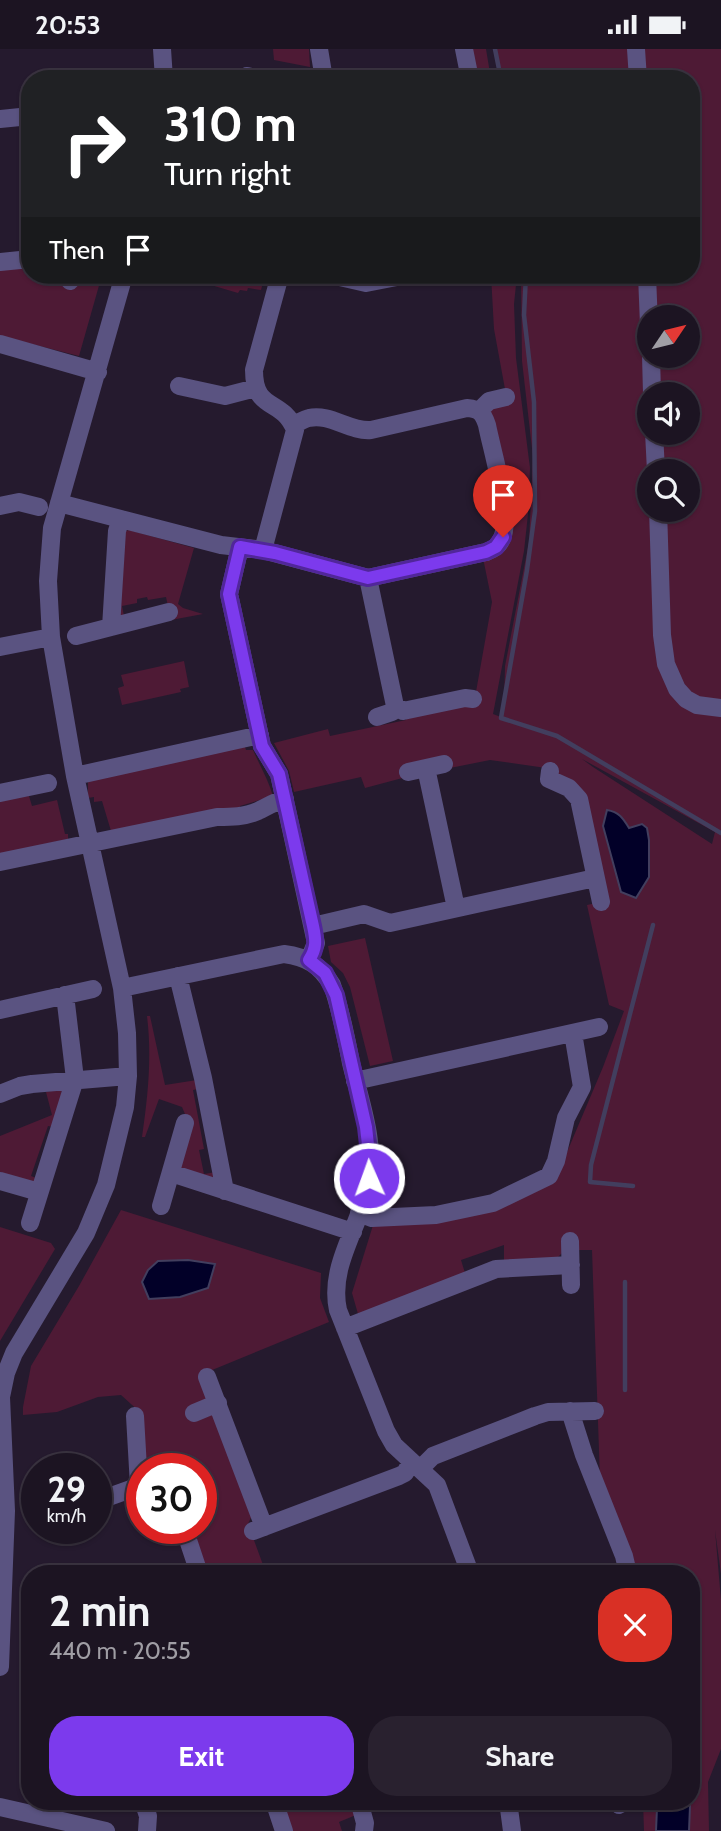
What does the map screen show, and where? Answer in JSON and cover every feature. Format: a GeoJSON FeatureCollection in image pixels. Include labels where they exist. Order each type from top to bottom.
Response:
{"type":"FeatureCollection","features":[{"type":"Feature","properties":{"kind":"street"},"geometry":{"type":"LineString","coordinates":[[162,49],[163,70]]}},
{"type":"Feature","properties":{"kind":"street"},"geometry":{"type":"LineString","coordinates":[[319,49],[322,70]]}},
{"type":"Feature","properties":{"kind":"street"},"geometry":{"type":"LineString","coordinates":[[464,49],[468,70]]}},
{"type":"Feature","properties":{"kind":"street"},"geometry":{"type":"LineString","coordinates":[[636,49],[637,70]]}},
{"type":"Feature","properties":{"kind":"street"},"geometry":{"type":"LineString","coordinates":[[0,119],[21,117]]}},
{"type":"Feature","properties":{"kind":"street"},"geometry":{"type":"LineString","coordinates":[[0,262],[21,260]]}},
{"type":"Feature","properties":{"kind":"street"},"geometry":{"type":"LineString","coordinates":[[0,1667],[6,1511],[1,1397],[6,1373],[14,1353],[63,1275],[96,1210],[118,1141],[128,1076],[122,988],[75,776],[51,637],[48,554],[52,528],[122,284]]}},
{"type":"Feature","properties":{"kind":"street"},"geometry":{"type":"LineString","coordinates":[[263,550],[295,438],[293,425],[284,411],[264,401],[257,394],[256,388],[254,370],[278,284]]}},
{"type":"Feature","properties":{"kind":"street"},"geometry":{"type":"LineString","coordinates":[[647,284],[648,305]]}},
{"type":"Feature","properties":{"kind":"street"},"geometry":{"type":"LineString","coordinates":[[0,344],[98,372]]}},
{"type":"Feature","properties":{"kind":"street"},"geometry":{"type":"LineString","coordinates":[[179,386],[225,396],[256,388]]}},
{"type":"Feature","properties":{"kind":"street"},"geometry":{"type":"LineString","coordinates":[[479,411],[489,401],[506,397]]}},
{"type":"Feature","properties":{"kind":"street"},"geometry":{"type":"LineString","coordinates":[[59,503],[221,545],[263,550],[368,578],[486,552],[496,547],[503,537],[506,514],[487,425],[484,414],[479,411],[467,408],[364,431],[321,418],[310,418],[293,425]]}},
{"type":"Feature","properties":{"kind":"street"},"geometry":{"type":"LineString","coordinates":[[0,506],[19,502],[39,507]]}},
{"type":"Feature","properties":{"kind":"street"},"geometry":{"type":"LineString","coordinates":[[111,627],[117,531],[121,519]]}},
{"type":"Feature","properties":{"kind":"street"},"geometry":{"type":"LineString","coordinates":[[658,522],[662,635],[666,664],[677,689],[686,699],[697,705],[721,708]]}},
{"type":"Feature","properties":{"kind":"street"},"geometry":{"type":"LineString","coordinates":[[240,547],[229,594],[262,746],[279,774],[313,926],[316,943],[315,951],[309,960]]}},
{"type":"Feature","properties":{"kind":"street"},"geometry":{"type":"LineString","coordinates":[[368,578],[395,706],[391,712],[377,717]]}},
{"type":"Feature","properties":{"kind":"street"},"geometry":{"type":"LineString","coordinates":[[76,636],[169,612]]}},
{"type":"Feature","properties":{"kind":"street"},"geometry":{"type":"LineString","coordinates":[[0,647],[51,637]]}},
{"type":"Feature","properties":{"kind":"street"},"geometry":{"type":"LineString","coordinates":[[395,706],[403,711],[465,698],[473,699]]}},
{"type":"Feature","properties":{"kind":"street"},"geometry":{"type":"LineString","coordinates":[[75,776],[260,735]]}},
{"type":"Feature","properties":{"kind":"street"},"geometry":{"type":"LineString","coordinates":[[408,772],[444,764]]}},
{"type":"Feature","properties":{"kind":"street"},"geometry":{"type":"LineString","coordinates":[[426,768],[456,908]]}},
{"type":"Feature","properties":{"kind":"street"},"geometry":{"type":"LineString","coordinates":[[550,771],[549,779],[569,788],[579,799],[601,902]]}},
{"type":"Feature","properties":{"kind":"street"},"geometry":{"type":"LineString","coordinates":[[0,793],[48,783]]}},
{"type":"Feature","properties":{"kind":"street"},"geometry":{"type":"LineString","coordinates":[[0,862],[218,817],[237,817],[285,799]]}},
{"type":"Feature","properties":{"kind":"street"},"geometry":{"type":"LineString","coordinates":[[313,926],[364,914],[390,923],[595,877]]}},
{"type":"Feature","properties":{"kind":"street"},"geometry":{"type":"LineString","coordinates":[[122,988],[284,954],[309,960],[325,973],[332,985],[355,1080],[369,1154],[369,1178],[336,1281],[335,1296],[386,1431],[394,1445],[437,1485],[467,1565]]}},
{"type":"Feature","properties":{"kind":"street"},"geometry":{"type":"LineString","coordinates":[[178,976],[203,1078],[225,1191]]}},
{"type":"Feature","properties":{"kind":"street"},"geometry":{"type":"LineString","coordinates":[[0,1010],[93,989]]}},
{"type":"Feature","properties":{"kind":"street"},"geometry":{"type":"LineString","coordinates":[[30,1223],[75,1079],[65,995]]}},
{"type":"Feature","properties":{"kind":"street"},"geometry":{"type":"LineString","coordinates":[[355,1080],[599,1027]]}},
{"type":"Feature","properties":{"kind":"street"},"geometry":{"type":"LineString","coordinates":[[359,1213],[372,1218],[436,1215],[493,1203],[513,1191],[549,1177],[556,1161],[566,1118],[582,1087],[573,1033]]}},
{"type":"Feature","properties":{"kind":"street"},"geometry":{"type":"LineString","coordinates":[[0,1094],[20,1086],[128,1076]]}},
{"type":"Feature","properties":{"kind":"street"},"geometry":{"type":"LineString","coordinates":[[161,1206],[185,1123]]}},
{"type":"Feature","properties":{"kind":"street"},"geometry":{"type":"LineString","coordinates":[[171,1173],[353,1232]]}},
{"type":"Feature","properties":{"kind":"street"},"geometry":{"type":"LineString","coordinates":[[0,1181],[39,1192]]}},
{"type":"Feature","properties":{"kind":"street"},"geometry":{"type":"LineString","coordinates":[[570,1241],[571,1285]]}},
{"type":"Feature","properties":{"kind":"street"},"geometry":{"type":"LineString","coordinates":[[345,1328],[496,1269],[571,1265]]}},
{"type":"Feature","properties":{"kind":"street"},"geometry":{"type":"LineString","coordinates":[[207,1377],[259,1529],[399,1476],[433,1456],[535,1416],[595,1411]]}},
{"type":"Feature","properties":{"kind":"street"},"geometry":{"type":"LineString","coordinates":[[194,1413],[218,1403]]}},
{"type":"Feature","properties":{"kind":"street"},"geometry":{"type":"LineString","coordinates":[[570,1411],[626,1565]]}},
{"type":"Feature","properties":{"kind":"street"},"geometry":{"type":"LineString","coordinates":[[135,1416],[138,1453]]}},
{"type":"Feature","properties":{"kind":"street"},"geometry":{"type":"LineString","coordinates":[[190,1544],[197,1565]]}},
{"type":"Feature","properties":{"kind":"street"},"geometry":{"type":"LineString","coordinates":[[0,1807],[106,1831]]}},
{"type":"Feature","properties":{"kind":"street"},"geometry":{"type":"LineString","coordinates":[[146,1810],[148,1831]]}},
{"type":"Feature","properties":{"kind":"street"},"geometry":{"type":"LineString","coordinates":[[277,1810],[284,1831]]}},
{"type":"Feature","properties":{"kind":"street"},"geometry":{"type":"LineString","coordinates":[[362,1810],[364,1831]]}},
{"type":"Feature","properties":{"kind":"street"},"geometry":{"type":"LineString","coordinates":[[509,1810],[512,1831]]}},
{"type":"Feature","properties":{"kind":"shaded area"},"geometry":{"type":"Polygon","coordinates":[[[273,49],[309,49],[310,67],[274,60],[273,49]]]}},
{"type":"Feature","properties":{"kind":"shaded area"},"geometry":{"type":"Polygon","coordinates":[[[467,49],[486,49],[490,70],[470,70],[467,49]]]}},
{"type":"Feature","properties":{"kind":"shaded area"},"geometry":{"type":"Polygon","coordinates":[[[496,49],[721,49],[721,1574],[715,1530],[721,1600],[721,1749],[708,1782],[709,1831],[644,1831],[643,1810],[700,1810],[700,1565],[631,1565],[600,1479],[592,1250],[577,1250],[562,1239],[562,1253],[557,1258],[504,1261],[504,1245],[461,1260],[465,1273],[358,1314],[352,1293],[374,1222],[428,1222],[559,1171],[624,1011],[609,1005],[587,905],[605,901],[583,793],[553,774],[553,769],[490,760],[365,788],[361,777],[294,792],[289,771],[274,743],[328,729],[330,736],[406,720],[406,715],[474,703],[492,602],[483,558],[507,542],[488,409],[507,400],[494,329],[492,284],[516,284],[516,358],[530,468],[524,551],[493,714],[501,717],[505,666],[529,542],[533,457],[522,361],[521,284],[700,284],[700,70],[499,70],[496,49]],[[582,759],[712,844],[715,832],[582,759]]]}},
{"type":"Feature","properties":{"kind":"shaded area"},"geometry":{"type":"Polygon","coordinates":[[[21,266],[21,284],[99,284],[79,356],[0,336],[0,268],[21,266]]]}},
{"type":"Feature","properties":{"kind":"shaded area"},"geometry":{"type":"Polygon","coordinates":[[[208,284],[263,284],[261,290],[248,288],[247,291],[240,290],[238,293],[208,284]]]}},
{"type":"Feature","properties":{"kind":"shaded area"},"geometry":{"type":"Polygon","coordinates":[[[129,530],[194,548],[178,604],[203,614],[171,620],[166,597],[148,600],[147,597],[137,599],[137,603],[122,606],[124,616],[118,616],[122,532],[129,530]]]}},
{"type":"Feature","properties":{"kind":"shaded area"},"geometry":{"type":"Polygon","coordinates":[[[184,661],[189,687],[180,689],[181,692],[122,705],[118,688],[124,686],[121,675],[184,661]]]}},
{"type":"Feature","properties":{"kind":"shaded area"},"geometry":{"type":"Polygon","coordinates":[[[244,744],[246,750],[253,750],[273,796],[240,806],[239,813],[111,831],[102,801],[94,802],[94,797],[88,798],[88,779],[244,744]]]}},
{"type":"Feature","properties":{"kind":"shaded area"},"geometry":{"type":"Polygon","coordinates":[[[29,796],[32,806],[57,800],[68,839],[0,854],[0,799],[29,796]]]}},
{"type":"Feature","properties":{"kind":"shaded area"},"geometry":{"type":"Polygon","coordinates":[[[365,938],[393,1061],[370,1066],[350,987],[343,973],[331,962],[328,946],[365,938]]]}},
{"type":"Feature","properties":{"kind":"shaded area"},"geometry":{"type":"Polygon","coordinates":[[[147,1016],[150,1016],[165,1085],[197,1080],[198,1089],[193,1090],[204,1149],[199,1150],[204,1174],[216,1172],[209,1179],[178,1168],[188,1121],[182,1107],[159,1099],[145,1137],[142,1137],[149,1077],[147,1016]]]}},
{"type":"Feature","properties":{"kind":"shaded area"},"geometry":{"type":"Polygon","coordinates":[[[62,1091],[54,1127],[48,1126],[31,1176],[39,1179],[33,1183],[0,1172],[0,1136],[52,1115],[46,1092],[62,1091]]]}},
{"type":"Feature","properties":{"kind":"shaded area"},"geometry":{"type":"Polygon","coordinates":[[[121,1210],[321,1273],[320,1298],[329,1322],[200,1375],[253,1513],[248,1524],[263,1565],[204,1565],[197,1544],[217,1544],[217,1453],[144,1453],[141,1413],[121,1395],[98,1397],[57,1412],[23,1415],[31,1366],[121,1210]]]}},
{"type":"Feature","properties":{"kind":"shaded area"},"geometry":{"type":"Polygon","coordinates":[[[0,1227],[51,1243],[55,1249],[0,1341],[0,1227]]]}},
{"type":"Feature","properties":{"kind":"shaded area"},"geometry":{"type":"Polygon","coordinates":[[[284,1810],[354,1810],[356,1815],[339,1822],[342,1831],[291,1831],[284,1810]]]}},
{"type":"Feature","properties":{"kind":"water"},"geometry":{"type":"Polygon","coordinates":[[[607,810],[620,816],[629,828],[642,824],[647,828],[649,877],[636,898],[621,892],[603,826],[607,810]]]}},
{"type":"Feature","properties":{"kind":"water"},"geometry":{"type":"Polygon","coordinates":[[[188,1260],[215,1264],[208,1288],[180,1297],[149,1299],[142,1282],[148,1270],[158,1261],[188,1260]]]}},
{"type":"Feature","properties":{"kind":"water"},"geometry":{"type":"Polygon","coordinates":[[[657,1810],[690,1810],[689,1831],[656,1831],[657,1810]]]}},
{"type":"Feature","properties":{"kind":"waterway"},"geometry":{"type":"LineString","coordinates":[[495,49],[499,70]]}},
{"type":"Feature","properties":{"kind":"waterway"},"geometry":{"type":"LineString","coordinates":[[526,284],[524,315],[534,402],[535,511],[501,718],[557,736],[721,833]]}},
{"type":"Feature","properties":{"kind":"waterway"},"geometry":{"type":"LineString","coordinates":[[633,1186],[590,1182],[591,1165],[653,925]]}},
{"type":"Feature","properties":{"kind":"waterway"},"geometry":{"type":"LineString","coordinates":[[625,1282],[625,1390]]}},
{"type":"Feature","properties":{"kind":"route"},"geometry":{"type":"LineString","coordinates":[[369,1178],[366,1127],[336,995],[325,973],[309,960],[315,951],[316,943],[313,926],[279,774],[262,746],[229,594],[230,583],[240,547],[275,553],[368,578],[486,552],[496,547],[503,537]]}}]}
